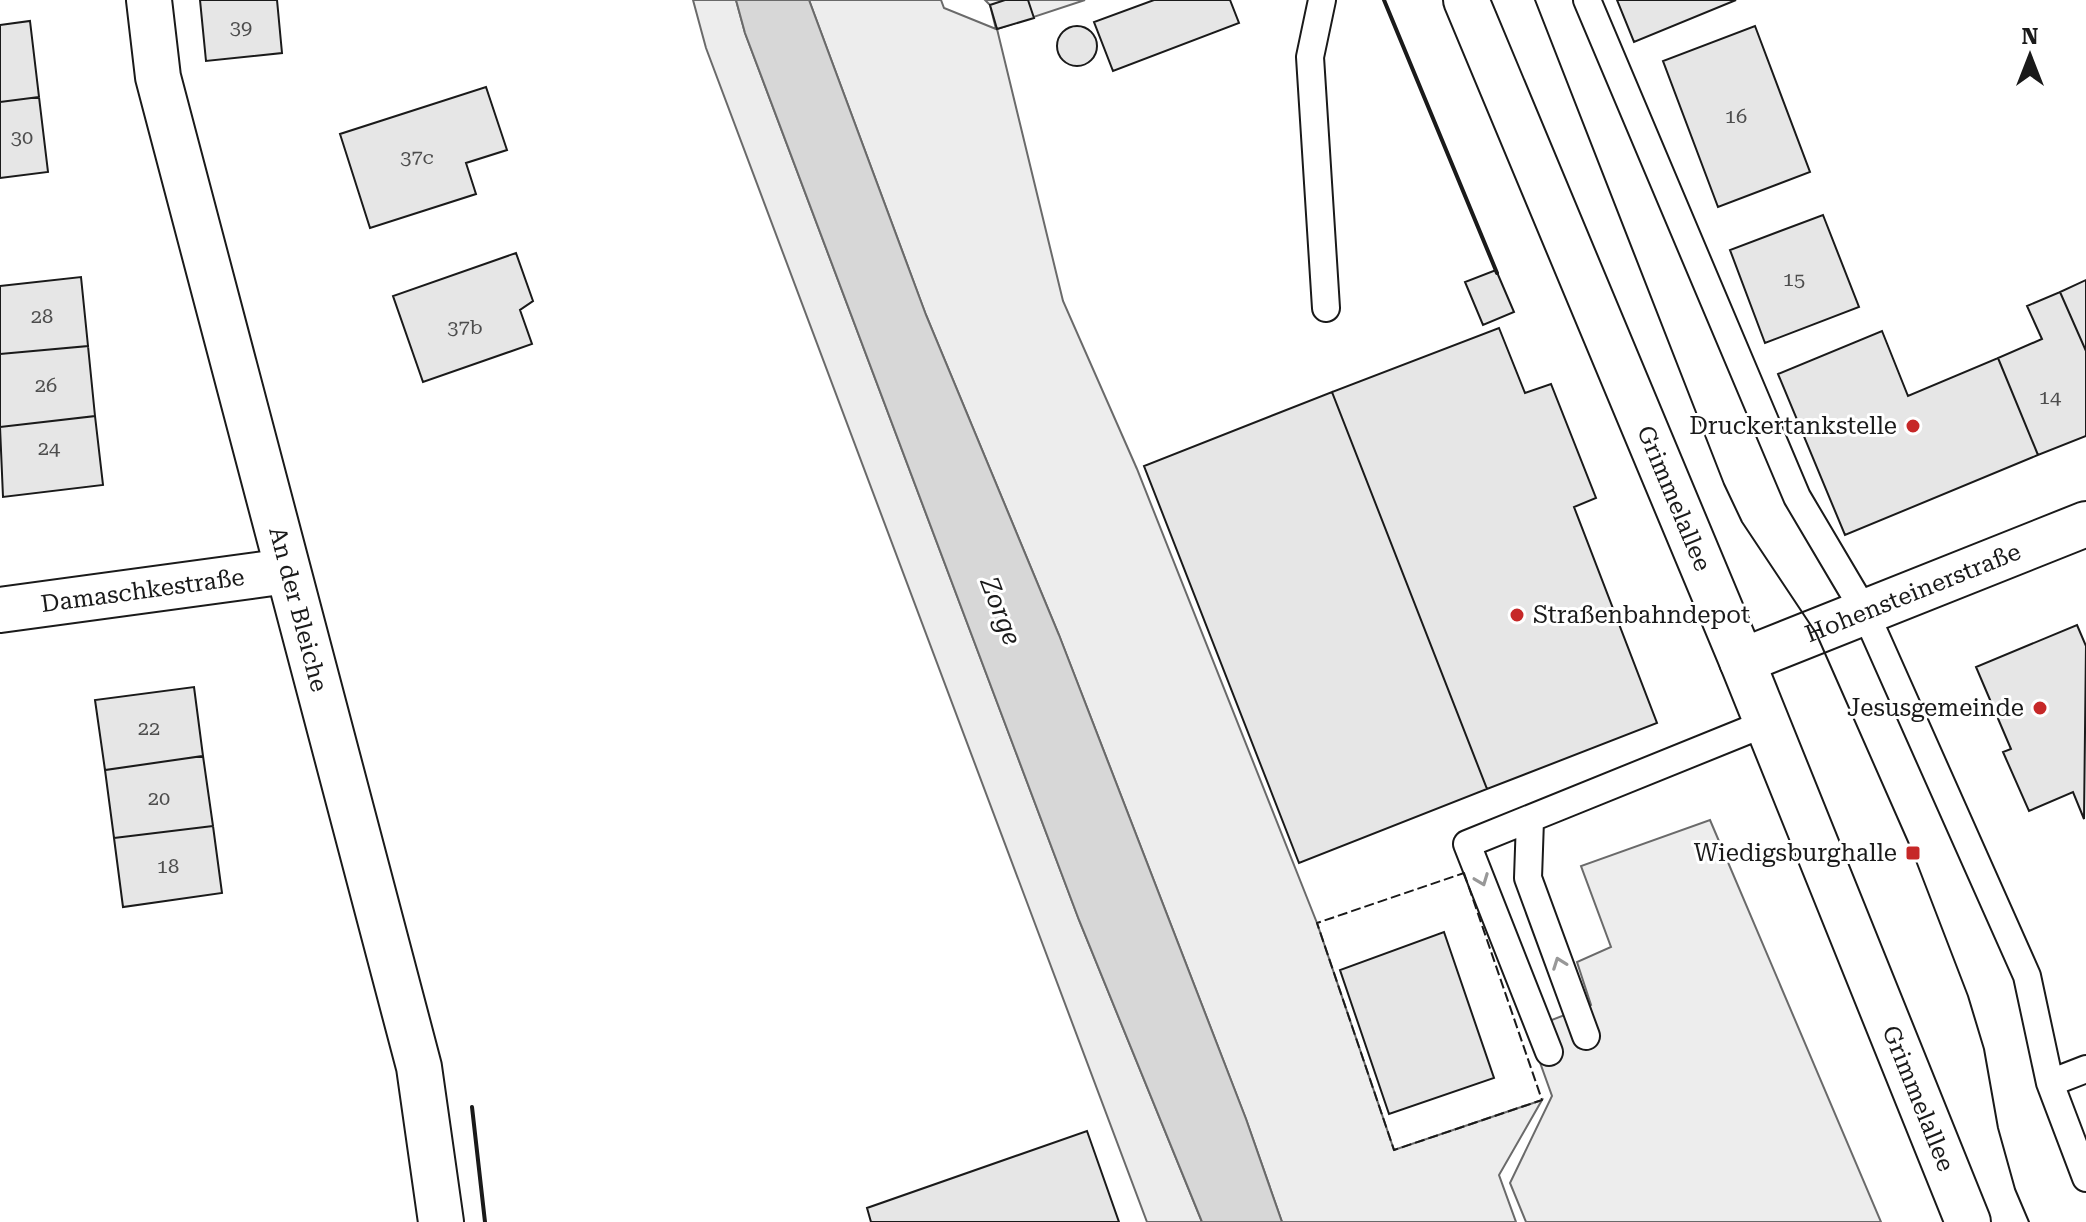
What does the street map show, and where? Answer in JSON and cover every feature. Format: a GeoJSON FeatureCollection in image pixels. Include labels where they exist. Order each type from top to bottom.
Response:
{"type":"FeatureCollection","features":[{"type":"Feature","properties":{"kind":"street","name":"An der Bleiche"},"geometry":{"type":"LineString","coordinates":[[149,0],[158,77],[419,1067],[441,1222]]}},
{"type":"Feature","properties":{"kind":"street","name":"Grimmelallee"},"geometry":{"type":"LineString","coordinates":[[1466,0],[1742,661],[1968,1222]]}},
{"type":"Feature","properties":{"kind":"street","name":"Hohensteinerstraße"},"geometry":{"type":"LineString","coordinates":[[1742,661],[2086,524]]}},
{"type":"Feature","properties":{"kind":"street","name":"Damaschkestraße"},"geometry":{"type":"LineString","coordinates":[[0,610],[287,571]]}},
{"type":"Feature","properties":{"kind":"lane"},"geometry":{"type":"LineString","coordinates":[[1322,0],[1310,57],[1326,308]]}},
{"type":"Feature","properties":{"kind":"lane"},"geometry":{"type":"LineString","coordinates":[[1587,0],[1797,497],[1865,612],[2027,976],[2050,1083],[2086,1178]]}},
{"type":"Feature","properties":{"kind":"lane"},"geometry":{"type":"LineString","coordinates":[[1549,1052],[1467,844],[1766,723]]}},
{"type":"Feature","properties":{"kind":"lane"},"geometry":{"type":"LineString","coordinates":[[1530,820],[1528,878],[1586,1036]]}},
{"type":"Feature","properties":{"kind":"lane"},"geometry":{"type":"LineString","coordinates":[[2050,1083],[2086,1069]]}},
{"type":"Feature","properties":{"kind":"shaded area"},"geometry":{"type":"Polygon","coordinates":[[[693,0],[736,0],[745,33],[1079,920],[1202,1222],[1147,1222],[706,48],[693,0]]]}},
{"type":"Feature","properties":{"kind":"shaded area"},"geometry":{"type":"Polygon","coordinates":[[[809,0],[941,0],[944,8],[996,29],[990,5],[985,0],[1085,0],[997,29],[1063,301],[1137,469],[1317,923],[1394,1150],[1542,1100],[1499,1175],[1516,1222],[1282,1222],[1246,1119],[1059,635],[926,315],[809,0]]]}},
{"type":"Feature","properties":{"kind":"shaded area"},"geometry":{"type":"Polygon","coordinates":[[[1710,820],[1881,1222],[1526,1222],[1510,1183],[1552,1096],[1528,1029],[1591,1005],[1577,962],[1611,947],[1581,866],[1710,820]]]}},
{"type":"Feature","properties":{"kind":"water","name":"Zorge"},"geometry":{"type":"Polygon","coordinates":[[[736,0],[809,0],[926,315],[1059,635],[1246,1119],[1282,1222],[1202,1222],[1079,920],[745,33],[736,0]]]}},
{"type":"Feature","properties":{"kind":"building"},"geometry":{"type":"Polygon","coordinates":[[[200,0],[277,0],[282,53],[206,61],[200,0]]]}},
{"type":"Feature","properties":{"kind":"building"},"geometry":{"type":"Polygon","coordinates":[[[1005,0],[1028,0],[1034,18],[997,29],[990,5],[1005,0]]]}},
{"type":"Feature","properties":{"kind":"building"},"geometry":{"type":"Polygon","coordinates":[[[1154,0],[1230,0],[1239,23],[1113,71],[1094,22],[1154,0]]]}},
{"type":"Feature","properties":{"kind":"building"},"geometry":{"type":"Polygon","coordinates":[[[1617,0],[1736,0],[1634,42],[1617,0]]]}},
{"type":"Feature","properties":{"kind":"building"},"geometry":{"type":"Polygon","coordinates":[[[30,21],[39,97],[0,102],[0,25],[30,21]]]}},
{"type":"Feature","properties":{"kind":"building"},"geometry":{"type":"Polygon","coordinates":[[[1077,26],[1091,32],[1097,46],[1091,60],[1077,66],[1063,60],[1057,46],[1063,32],[1077,26]]]}},
{"type":"Feature","properties":{"kind":"building"},"geometry":{"type":"Polygon","coordinates":[[[1755,26],[1810,172],[1718,207],[1663,61],[1755,26]]]}},
{"type":"Feature","properties":{"kind":"building"},"geometry":{"type":"Polygon","coordinates":[[[486,87],[507,150],[466,163],[476,194],[370,228],[340,134],[486,87]]]}},
{"type":"Feature","properties":{"kind":"building"},"geometry":{"type":"Polygon","coordinates":[[[39,97],[48,172],[0,178],[0,102],[39,97]]]}},
{"type":"Feature","properties":{"kind":"building"},"geometry":{"type":"Polygon","coordinates":[[[1823,215],[1859,307],[1765,343],[1730,250],[1823,215]]]}},
{"type":"Feature","properties":{"kind":"building"},"geometry":{"type":"Polygon","coordinates":[[[516,253],[533,301],[520,310],[532,344],[423,382],[393,296],[516,253]]]}},
{"type":"Feature","properties":{"kind":"building"},"geometry":{"type":"Polygon","coordinates":[[[1496,270],[1514,312],[1483,325],[1465,282],[1496,270]]]}},
{"type":"Feature","properties":{"kind":"building"},"geometry":{"type":"Polygon","coordinates":[[[81,277],[88,346],[0,354],[0,286],[81,277]]]}},
{"type":"Feature","properties":{"kind":"building"},"geometry":{"type":"Polygon","coordinates":[[[2086,280],[2086,351],[2060,292],[2086,280]]]}},
{"type":"Feature","properties":{"kind":"building"},"geometry":{"type":"Polygon","coordinates":[[[2060,292],[2086,351],[2086,436],[2038,455],[1998,358],[2042,339],[2027,306],[2060,292]]]}},
{"type":"Feature","properties":{"kind":"building","name":"Straßenbahndepot"},"geometry":{"type":"Polygon","coordinates":[[[1499,328],[1525,393],[1551,384],[1596,498],[1574,507],[1657,723],[1487,789],[1332,392],[1499,328]]]}},
{"type":"Feature","properties":{"kind":"building","name":"Druckertankstelle"},"geometry":{"type":"Polygon","coordinates":[[[1882,331],[1908,396],[1998,358],[2038,455],[1845,535],[1778,374],[1882,331]]]}},
{"type":"Feature","properties":{"kind":"building"},"geometry":{"type":"Polygon","coordinates":[[[88,346],[95,416],[0,427],[0,354],[88,346]]]}},
{"type":"Feature","properties":{"kind":"building"},"geometry":{"type":"Polygon","coordinates":[[[1332,392],[1487,789],[1299,863],[1144,466],[1332,392]]]}},
{"type":"Feature","properties":{"kind":"building"},"geometry":{"type":"Polygon","coordinates":[[[95,416],[103,485],[3,497],[0,427],[95,416]]]}},
{"type":"Feature","properties":{"kind":"building","name":"Jesusgemeinde"},"geometry":{"type":"Polygon","coordinates":[[[2077,625],[2086,646],[2084,819],[2073,792],[2029,811],[2003,752],[2011,749],[1976,667],[2077,625]]]}},
{"type":"Feature","properties":{"kind":"building"},"geometry":{"type":"Polygon","coordinates":[[[194,687],[203,756],[105,770],[95,700],[194,687]]]}},
{"type":"Feature","properties":{"kind":"building"},"geometry":{"type":"Polygon","coordinates":[[[203,756],[213,826],[114,838],[105,770],[203,756]]]}},
{"type":"Feature","properties":{"kind":"building"},"geometry":{"type":"Polygon","coordinates":[[[213,826],[222,893],[123,907],[114,838],[213,826]]]}},
{"type":"Feature","properties":{"kind":"building"},"geometry":{"type":"Polygon","coordinates":[[[1444,932],[1494,1078],[1389,1114],[1340,970],[1444,932]]]}},
{"type":"Feature","properties":{"kind":"building"},"geometry":{"type":"Polygon","coordinates":[[[1087,1131],[1119,1222],[871,1222],[867,1208],[1087,1131]]]}},
{"type":"Feature","properties":{"kind":"tram line"},"geometry":{"type":"LineString","coordinates":[[1535,0],[1724,484],[1742,522],[1816,633],[1913,853],[1968,996],[1984,1049],[1998,1128],[2015,1189],[2029,1222]]}},
{"type":"Feature","properties":{"kind":"fence"},"geometry":{"type":"LineString","coordinates":[[1464,873],[1542,1100],[1394,1150],[1317,923],[1464,873]]}},
{"type":"Feature","properties":{"kind":"wall"},"geometry":{"type":"LineString","coordinates":[[1384,0],[1497,273]]}},
{"type":"Feature","properties":{"kind":"wall"},"geometry":{"type":"LineString","coordinates":[[472,1107],[485,1222]]}},
{"type":"Feature","properties":{"kind":"place","name":"Druckertankstelle"},"geometry":{"type":"Point","coordinates":[1913,426]}},
{"type":"Feature","properties":{"kind":"place","name":"Straßenbahndepot"},"geometry":{"type":"Point","coordinates":[1517,615]}},
{"type":"Feature","properties":{"kind":"place","name":"Jesusgemeinde"},"geometry":{"type":"Point","coordinates":[2040,708]}},
{"type":"Feature","properties":{"kind":"place","name":"Wiedigsburghalle"},"geometry":{"type":"Point","coordinates":[1913,853]}}]}
